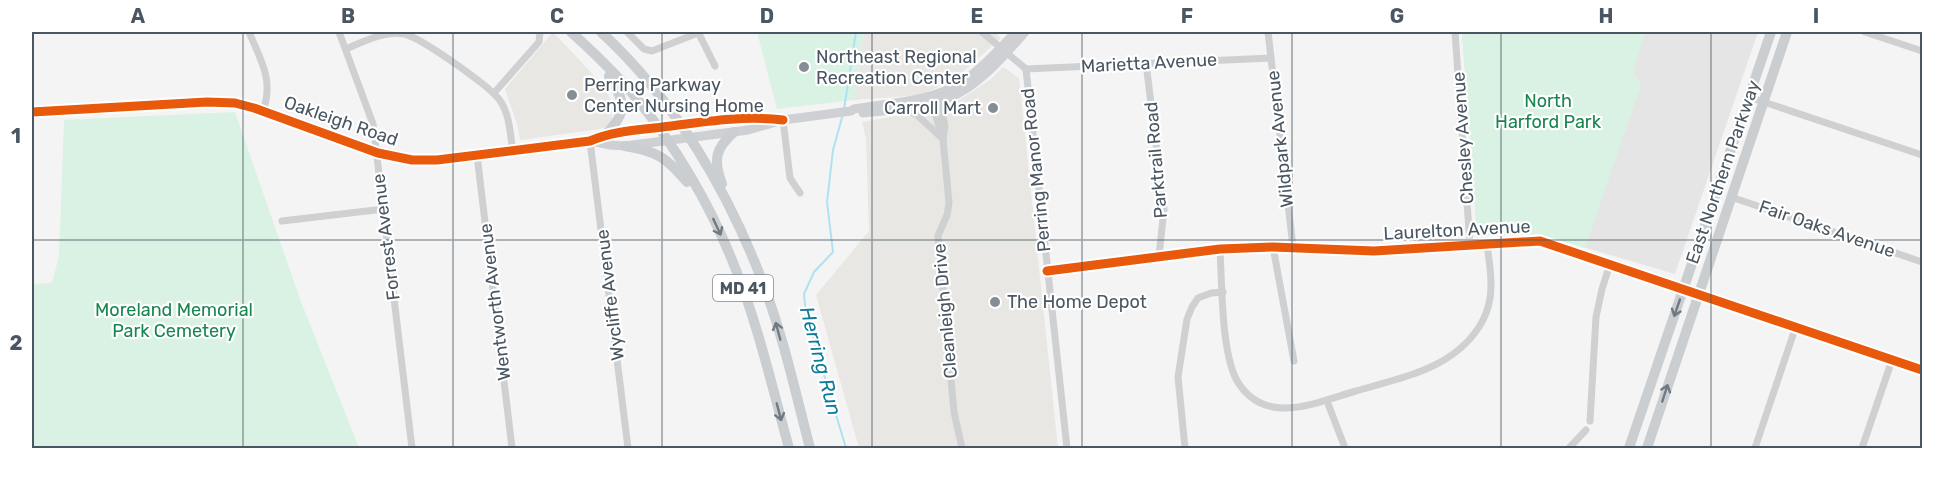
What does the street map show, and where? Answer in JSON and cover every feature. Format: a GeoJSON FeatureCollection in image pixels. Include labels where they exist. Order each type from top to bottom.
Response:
{"type":"FeatureCollection","features":[{"type":"Feature","properties":{"kind":"main road","name":"MD 41"},"geometry":{"type":"LineString","coordinates":[[571,32],[632,93],[667,141],[706,205],[734,264],[745,294],[789,448]]}},
{"type":"Feature","properties":{"kind":"main road","name":"MD 41"},"geometry":{"type":"LineString","coordinates":[[601,32],[649,82],[689,137],[713,176],[740,229],[765,288],[810,448]]}},
{"type":"Feature","properties":{"kind":"main road","name":"East Northern Parkway"},"geometry":{"type":"LineString","coordinates":[[1629,448],[1771,32]]}},
{"type":"Feature","properties":{"kind":"main road","name":"East Northern Parkway"},"geometry":{"type":"LineString","coordinates":[[1647,448],[1787,32]]}},
{"type":"Feature","properties":{"kind":"main road"},"geometry":{"type":"LineString","coordinates":[[596,55],[618,89],[622,105],[619,119],[606,134]]}},
{"type":"Feature","properties":{"kind":"main road"},"geometry":{"type":"LineString","coordinates":[[734,132],[721,146],[717,160],[721,181],[740,229]]}},
{"type":"Feature","properties":{"kind":"main road"},"geometry":{"type":"LineString","coordinates":[[625,146],[643,149],[663,157],[672,164],[706,205]]}},
{"type":"Feature","properties":{"kind":"street"},"geometry":{"type":"LineString","coordinates":[[249,32],[268,82],[269,95],[263,111]]}},
{"type":"Feature","properties":{"kind":"street","name":"Forrest Avenue"},"geometry":{"type":"LineString","coordinates":[[339,32],[370,114],[378,153],[377,167],[412,448]]}},
{"type":"Feature","properties":{"kind":"street"},"geometry":{"type":"LineString","coordinates":[[494,93],[539,42],[540,32]]}},
{"type":"Feature","properties":{"kind":"street"},"geometry":{"type":"LineString","coordinates":[[627,32],[644,49],[652,51],[698,32],[716,66]]}},
{"type":"Feature","properties":{"kind":"street"},"geometry":{"type":"LineString","coordinates":[[981,32],[1026,69]]}},
{"type":"Feature","properties":{"kind":"street"},"geometry":{"type":"LineString","coordinates":[[1003,51],[1016,32]]}},
{"type":"Feature","properties":{"kind":"street"},"geometry":{"type":"LineString","coordinates":[[1003,51],[1025,32]]}},
{"type":"Feature","properties":{"kind":"street","name":"Wildpark Avenue"},"geometry":{"type":"LineString","coordinates":[[1268,32],[1293,247]]}},
{"type":"Feature","properties":{"kind":"street","name":"Chesley Avenue"},"geometry":{"type":"LineString","coordinates":[[1455,32],[1470,245]]}},
{"type":"Feature","properties":{"kind":"street"},"geometry":{"type":"LineString","coordinates":[[1865,32],[1923,51]]}},
{"type":"Feature","properties":{"kind":"street"},"geometry":{"type":"LineString","coordinates":[[346,49],[389,34],[404,34],[415,38],[500,99],[506,112],[513,151]]}},
{"type":"Feature","properties":{"kind":"street","name":"Oakleigh Road"},"geometry":{"type":"LineString","coordinates":[[590,141],[625,146],[734,132],[783,120],[850,112],[855,114],[903,109],[935,98],[962,82],[1003,51]]}},
{"type":"Feature","properties":{"kind":"street","name":"Marietta Avenue"},"geometry":{"type":"LineString","coordinates":[[1026,69],[1271,58]]}},
{"type":"Feature","properties":{"kind":"street","name":"Parktrail Road"},"geometry":{"type":"LineString","coordinates":[[1146,63],[1164,209],[1159,256]]}},
{"type":"Feature","properties":{"kind":"street","name":"Perring Manor Road"},"geometry":{"type":"LineString","coordinates":[[1026,69],[1067,448]]}},
{"type":"Feature","properties":{"kind":"street"},"geometry":{"type":"LineString","coordinates":[[1749,97],[1923,155]]}},
{"type":"Feature","properties":{"kind":"street","name":"Oakleigh Road"},"geometry":{"type":"LineString","coordinates":[[850,112],[854,109],[935,98]]}},
{"type":"Feature","properties":{"kind":"street","name":"Cleanleigh Drive"},"geometry":{"type":"LineString","coordinates":[[935,98],[938,128],[943,139],[949,203],[938,237],[954,412],[962,448]]}},
{"type":"Feature","properties":{"kind":"street","name":"Oakleigh Road"},"geometry":{"type":"LineString","coordinates":[[32,112],[207,102],[235,103],[378,153],[421,160],[590,141],[606,134],[744,117],[783,120]]}},
{"type":"Feature","properties":{"kind":"street"},"geometry":{"type":"LineString","coordinates":[[903,109],[917,115],[943,139]]}},
{"type":"Feature","properties":{"kind":"street"},"geometry":{"type":"LineString","coordinates":[[783,120],[790,178],[800,193]]}},
{"type":"Feature","properties":{"kind":"street","name":"Wycliffe Avenue"},"geometry":{"type":"LineString","coordinates":[[590,141],[628,448]]}},
{"type":"Feature","properties":{"kind":"street","name":"Wentworth Avenue"},"geometry":{"type":"LineString","coordinates":[[477,155],[512,448]]}},
{"type":"Feature","properties":{"kind":"street","name":"Fair Oaks Avenue"},"geometry":{"type":"LineString","coordinates":[[1731,197],[1923,262]]}},
{"type":"Feature","properties":{"kind":"street"},"geometry":{"type":"LineString","coordinates":[[282,221],[384,209]]}},
{"type":"Feature","properties":{"kind":"street","name":"Laurelton Avenue"},"geometry":{"type":"LineString","coordinates":[[1047,271],[1220,249],[1293,247],[1374,251],[1540,241],[1923,370]]}},
{"type":"Feature","properties":{"kind":"street"},"geometry":{"type":"LineString","coordinates":[[1220,249],[1230,367],[1239,386],[1247,393],[1262,403],[1281,408],[1310,406],[1420,373],[1462,347],[1483,321],[1490,300],[1491,276],[1487,244]]}},
{"type":"Feature","properties":{"kind":"street"},"geometry":{"type":"LineString","coordinates":[[1273,247],[1294,361]]}},
{"type":"Feature","properties":{"kind":"street"},"geometry":{"type":"LineString","coordinates":[[1590,421],[1596,317],[1610,264]]}},
{"type":"Feature","properties":{"kind":"street"},"geometry":{"type":"LineString","coordinates":[[1185,448],[1178,377],[1187,319],[1198,298],[1211,293],[1223,292]]}},
{"type":"Feature","properties":{"kind":"street"},"geometry":{"type":"LineString","coordinates":[[1755,448],[1796,326]]}},
{"type":"Feature","properties":{"kind":"street"},"geometry":{"type":"LineString","coordinates":[[1862,448],[1892,360]]}},
{"type":"Feature","properties":{"kind":"street"},"geometry":{"type":"LineString","coordinates":[[1327,401],[1346,448]]}},
{"type":"Feature","properties":{"kind":"street"},"geometry":{"type":"LineString","coordinates":[[1569,448],[1586,430]]}},
{"type":"Feature","properties":{"kind":"shaded area"},"geometry":{"type":"Polygon","coordinates":[[[553,32],[602,84],[612,102],[612,119],[609,126],[600,129],[520,140],[505,89],[553,32]]]}},
{"type":"Feature","properties":{"kind":"shaded area"},"geometry":{"type":"Polygon","coordinates":[[[864,32],[995,32],[1001,38],[958,76],[920,95],[854,100],[864,32]]]}},
{"type":"Feature","properties":{"kind":"shaded area"},"geometry":{"type":"Polygon","coordinates":[[[1462,32],[1758,32],[1675,274],[1539,234],[1477,235],[1462,32]]]}},
{"type":"Feature","properties":{"kind":"shaded area"},"geometry":{"type":"Polygon","coordinates":[[[1003,67],[1019,78],[1058,448],[859,448],[816,295],[869,231],[866,139],[862,122],[934,109],[956,102],[991,79],[1003,67]]]}},
{"type":"Feature","properties":{"kind":"green space","name":"Northeast Regional Recreation Center"},"geometry":{"type":"Polygon","coordinates":[[[757,32],[864,32],[854,100],[777,109],[757,32]]]}},
{"type":"Feature","properties":{"kind":"green space","name":"North Harford Park"},"geometry":{"type":"Polygon","coordinates":[[[1462,32],[1645,32],[1633,71],[1641,85],[1585,248],[1539,234],[1477,235],[1462,32]]]}},
{"type":"Feature","properties":{"kind":"green space","name":"Moreland Memorial Park Cemetery"},"geometry":{"type":"Polygon","coordinates":[[[235,112],[300,299],[359,448],[32,448],[32,284],[52,283],[59,256],[64,120],[235,112]]]}},
{"type":"Feature","properties":{"kind":"waterway","name":"Herring Run"},"geometry":{"type":"LineString","coordinates":[[844,109],[856,32]]}},
{"type":"Feature","properties":{"kind":"waterway","name":"Herring Run"},"geometry":{"type":"LineString","coordinates":[[843,114],[833,150],[827,202],[833,252],[814,272],[804,294],[806,315],[846,448]]}},
{"type":"Feature","properties":{"kind":"cycle path"},"geometry":{"type":"LineString","coordinates":[[32,112],[207,102],[235,103],[378,153],[412,160],[437,160],[590,141],[626,131],[708,121],[753,118],[783,120]]}},
{"type":"Feature","properties":{"kind":"cycle path"},"geometry":{"type":"LineString","coordinates":[[1047,271],[1220,249],[1273,247],[1374,251],[1540,241],[1922,370]]}},
{"type":"Feature","properties":{"kind":"place","name":"Northeast Regional Recreation Center"},"geometry":{"type":"Point","coordinates":[804,67]}},
{"type":"Feature","properties":{"kind":"place","name":"Perring Parkway Center Nursing Home"},"geometry":{"type":"Point","coordinates":[572,95]}},
{"type":"Feature","properties":{"kind":"place","name":"Carroll Mart"},"geometry":{"type":"Point","coordinates":[993,108]}},
{"type":"Feature","properties":{"kind":"place","name":"The Home Depot"},"geometry":{"type":"Point","coordinates":[995,302]}}]}
